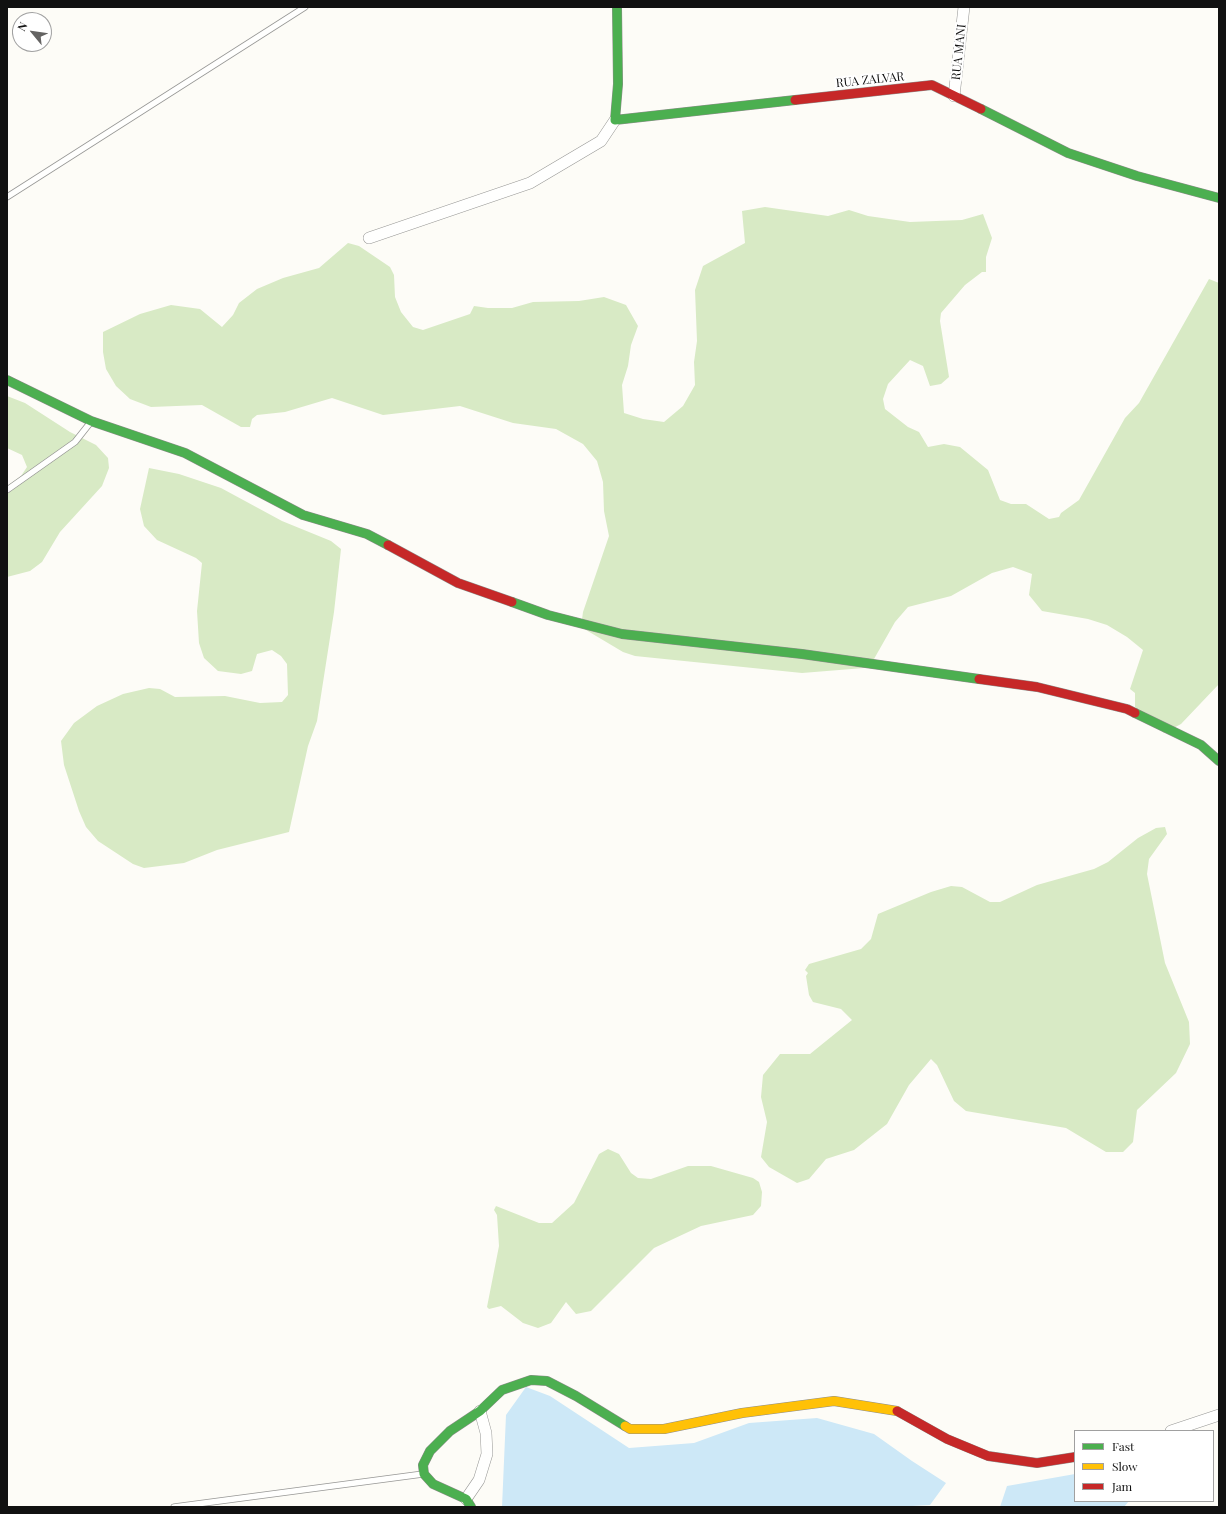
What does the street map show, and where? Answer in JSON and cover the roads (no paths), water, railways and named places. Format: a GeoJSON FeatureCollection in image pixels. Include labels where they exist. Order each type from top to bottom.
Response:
{"type":"FeatureCollection","features":[{"type":"Feature","properties":{"kind":"street"},"geometry":{"type":"LineString","coordinates":[[369,238],[530,183],[601,141],[615,120],[618,84],[617,7]]}},
{"type":"Feature","properties":{"kind":"street","name":"RUA MANI"},"geometry":{"type":"LineString","coordinates":[[954,96],[964,7]]}},
{"type":"Feature","properties":{"kind":"street","name":"RUA ZALVAR"},"geometry":{"type":"LineString","coordinates":[[615,120],[932,85],[1068,153],[1137,176],[1219,198]]}},
{"type":"Feature","properties":{"kind":"street"},"geometry":{"type":"LineString","coordinates":[[7,380],[91,421],[185,453],[303,515],[367,534],[458,583],[548,615],[622,634],[802,654],[1037,687],[1127,709],[1201,745],[1219,761]]}},
{"type":"Feature","properties":{"kind":"street"},"geometry":{"type":"LineString","coordinates":[[480,1411],[486,1433],[487,1454],[479,1480],[468,1503],[433,1484],[424,1474],[423,1465],[430,1451],[450,1431],[480,1411],[502,1390],[531,1380],[547,1381],[576,1396],[630,1429],[664,1429],[742,1413],[834,1401],[895,1410],[947,1439],[988,1456],[1037,1463],[1074,1457]]}},
{"type":"Feature","properties":{"kind":"street"},"geometry":{"type":"LineString","coordinates":[[1174,1430],[1219,1415]]}},
{"type":"Feature","properties":{"kind":"lane"},"geometry":{"type":"LineString","coordinates":[[7,197],[305,7]]}},
{"type":"Feature","properties":{"kind":"lane"},"geometry":{"type":"LineString","coordinates":[[7,490],[75,442],[91,421]]}},
{"type":"Feature","properties":{"kind":"lane"},"geometry":{"type":"LineString","coordinates":[[174,1507],[424,1474]]}},
{"type":"Feature","properties":{"kind":"water"},"geometry":{"type":"Polygon","coordinates":[[[526,1387],[550,1396],[629,1448],[694,1443],[749,1423],[817,1418],[874,1434],[946,1483],[930,1505],[895,1507],[502,1507],[506,1415],[526,1387]]]}},
{"type":"Feature","properties":{"kind":"water"},"geometry":{"type":"Polygon","coordinates":[[[1074,1474],[1074,1502],[1128,1502],[1124,1507],[1000,1507],[1007,1486],[1074,1474]]]}},
{"type":"Feature","properties":{"kind":"water"},"geometry":{"type":"Polygon","coordinates":[[[296,1506],[301,1507],[227,1507],[296,1506]]]}}]}
